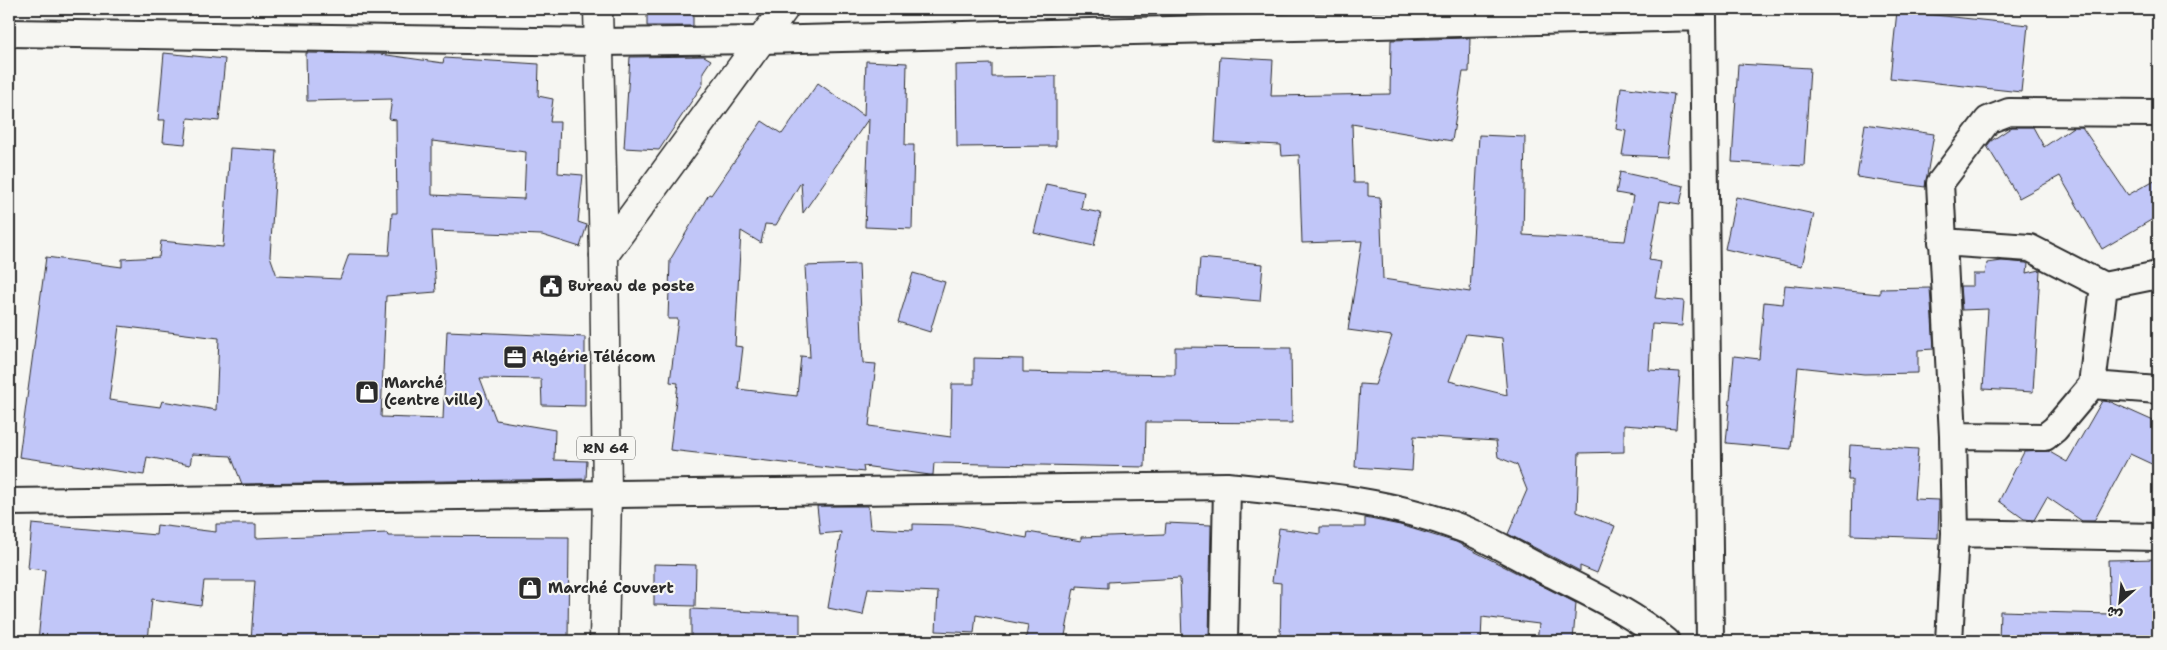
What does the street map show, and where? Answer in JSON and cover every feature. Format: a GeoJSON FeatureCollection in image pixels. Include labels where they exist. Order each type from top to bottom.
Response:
{"type":"FeatureCollection","features":[{"type":"Feature","properties":{"kind":"main road"},"geometry":{"type":"LineString","coordinates":[[598,9],[604,255]]}},
{"type":"Feature","properties":{"kind":"main road"},"geometry":{"type":"LineString","coordinates":[[604,255],[784,9]]}},
{"type":"Feature","properties":{"kind":"main road","name":"RN 64"},"geometry":{"type":"LineString","coordinates":[[604,255],[606,494],[604,641]]}},
{"type":"Feature","properties":{"kind":"street"},"geometry":{"type":"LineString","coordinates":[[9,33],[598,42],[761,40],[1703,17],[1710,641]]}},
{"type":"Feature","properties":{"kind":"street"},"geometry":{"type":"LineString","coordinates":[[1949,641],[1955,533],[1953,436],[1940,183],[1988,120],[2009,112],[2158,114]]}},
{"type":"Feature","properties":{"kind":"street"},"geometry":{"type":"LineString","coordinates":[[1942,242],[2030,248],[2104,286],[2158,275]]}},
{"type":"Feature","properties":{"kind":"street"},"geometry":{"type":"LineString","coordinates":[[1953,436],[2045,437],[2055,429],[2092,385],[2104,286]]}},
{"type":"Feature","properties":{"kind":"street"},"geometry":{"type":"LineString","coordinates":[[2092,385],[2158,390]]}},
{"type":"Feature","properties":{"kind":"street"},"geometry":{"type":"LineString","coordinates":[[1224,641],[1226,486]]}},
{"type":"Feature","properties":{"kind":"street"},"geometry":{"type":"LineString","coordinates":[[9,502],[1226,486],[1343,497],[1413,512],[1462,528],[1629,615],[1645,624],[1666,641]]}},
{"type":"Feature","properties":{"kind":"street"},"geometry":{"type":"LineString","coordinates":[[1955,533],[2158,537]]}},
{"type":"Feature","properties":{"kind":"building"},"geometry":{"type":"Polygon","coordinates":[[[647,9],[693,9],[693,26],[647,26],[647,9]]]}},
{"type":"Feature","properties":{"kind":"building"},"geometry":{"type":"Polygon","coordinates":[[[1897,11],[2028,25],[2021,92],[1890,78],[1897,11]]]}},
{"type":"Feature","properties":{"kind":"building"},"geometry":{"type":"Polygon","coordinates":[[[1470,38],[1469,72],[1463,72],[1452,141],[1352,124],[1354,183],[1368,183],[1368,196],[1380,197],[1383,279],[1470,292],[1479,135],[1525,137],[1523,235],[1625,241],[1633,196],[1616,193],[1620,172],[1684,186],[1680,204],[1660,201],[1649,260],[1661,262],[1655,298],[1684,301],[1682,326],[1652,324],[1649,370],[1680,372],[1676,429],[1624,425],[1624,452],[1579,453],[1577,512],[1615,526],[1597,573],[1580,566],[1580,571],[1508,534],[1527,490],[1517,465],[1498,457],[1496,441],[1414,436],[1412,471],[1355,467],[1360,384],[1375,385],[1392,336],[1348,330],[1362,241],[1302,243],[1299,155],[1282,156],[1281,145],[1215,142],[1220,57],[1273,60],[1271,96],[1390,94],[1391,40],[1470,38]],[[1466,334],[1449,381],[1507,395],[1502,338],[1466,334]]]}},
{"type":"Feature","properties":{"kind":"building"},"geometry":{"type":"Polygon","coordinates":[[[164,53],[225,59],[219,121],[188,118],[185,144],[163,142],[165,120],[158,120],[164,53]]]}},
{"type":"Feature","properties":{"kind":"building"},"geometry":{"type":"Polygon","coordinates":[[[306,53],[380,54],[443,63],[444,58],[539,64],[538,96],[553,99],[550,122],[560,122],[558,173],[583,175],[578,222],[587,225],[580,247],[542,235],[432,231],[436,292],[386,296],[381,417],[443,419],[447,331],[585,337],[585,406],[542,405],[541,379],[480,378],[496,420],[555,430],[554,460],[587,461],[586,479],[242,484],[231,456],[192,454],[190,465],[147,457],[144,475],[19,457],[46,257],[122,267],[122,259],[159,257],[161,241],[223,247],[230,148],[277,151],[270,256],[277,276],[340,279],[349,254],[389,255],[392,213],[397,213],[396,120],[389,119],[392,99],[307,101],[306,53]],[[432,141],[432,195],[524,199],[526,152],[432,141]],[[119,326],[109,400],[160,407],[162,401],[216,410],[219,338],[119,326]]]}},
{"type":"Feature","properties":{"kind":"building"},"geometry":{"type":"Polygon","coordinates":[[[704,56],[711,60],[703,72],[703,84],[659,150],[624,148],[630,57],[704,56]]]}},
{"type":"Feature","properties":{"kind":"building"},"geometry":{"type":"Polygon","coordinates":[[[866,61],[907,63],[905,145],[914,145],[912,229],[865,227],[869,118],[803,213],[801,182],[776,225],[765,224],[761,243],[741,231],[735,346],[743,347],[738,389],[797,396],[801,356],[810,357],[805,266],[859,264],[863,363],[876,364],[869,426],[951,437],[952,384],[974,384],[974,358],[1023,359],[1023,372],[1175,375],[1175,347],[1291,348],[1292,423],[1146,422],[1145,467],[934,463],[933,475],[930,475],[863,466],[864,472],[670,450],[678,383],[670,382],[678,319],[668,319],[670,260],[709,194],[711,195],[762,121],[782,134],[818,83],[864,116],[866,61]]]}},
{"type":"Feature","properties":{"kind":"building"},"geometry":{"type":"Polygon","coordinates":[[[992,64],[992,77],[1056,76],[1056,146],[957,147],[956,65],[992,64]]]}},
{"type":"Feature","properties":{"kind":"building"},"geometry":{"type":"Polygon","coordinates":[[[1738,64],[1810,68],[1804,166],[1732,162],[1738,64]]]}},
{"type":"Feature","properties":{"kind":"building"},"geometry":{"type":"Polygon","coordinates":[[[1621,87],[1674,94],[1666,157],[1622,155],[1626,131],[1616,129],[1621,87]]]}},
{"type":"Feature","properties":{"kind":"building"},"geometry":{"type":"Polygon","coordinates":[[[1865,124],[1934,134],[1925,187],[1857,177],[1865,124]]]}},
{"type":"Feature","properties":{"kind":"building"},"geometry":{"type":"Polygon","coordinates":[[[2012,127],[2033,127],[2044,147],[2073,127],[2082,127],[2128,195],[2158,178],[2158,216],[2102,249],[2060,176],[2019,198],[1987,146],[1991,141],[2012,127]]]}},
{"type":"Feature","properties":{"kind":"building"},"geometry":{"type":"Polygon","coordinates":[[[1046,184],[1084,192],[1081,209],[1101,213],[1094,246],[1034,233],[1046,184]]]}},
{"type":"Feature","properties":{"kind":"building"},"geometry":{"type":"Polygon","coordinates":[[[1736,197],[1814,214],[1802,266],[1725,249],[1736,197]]]}},
{"type":"Feature","properties":{"kind":"building"},"geometry":{"type":"Polygon","coordinates":[[[1200,258],[1263,264],[1260,301],[1197,296],[1200,258]]]}},
{"type":"Feature","properties":{"kind":"building"},"geometry":{"type":"Polygon","coordinates":[[[2002,261],[2026,263],[2028,264],[2027,273],[2040,270],[2033,392],[1983,389],[1988,309],[1962,310],[1960,286],[1973,286],[1973,274],[1985,274],[1987,263],[2002,261]]]}},
{"type":"Feature","properties":{"kind":"building"},"geometry":{"type":"Polygon","coordinates":[[[913,273],[945,282],[930,332],[898,322],[913,273]]]}},
{"type":"Feature","properties":{"kind":"building"},"geometry":{"type":"Polygon","coordinates":[[[1785,285],[1880,294],[1880,289],[1930,288],[1934,349],[1918,350],[1918,373],[1864,374],[1798,367],[1791,449],[1726,443],[1734,356],[1759,359],[1764,302],[1783,304],[1785,285]]]}},
{"type":"Feature","properties":{"kind":"building"},"geometry":{"type":"Polygon","coordinates":[[[2102,401],[2111,402],[2158,423],[2158,467],[2130,454],[2094,521],[2082,521],[2047,497],[2034,520],[2024,519],[1999,501],[2024,452],[2048,451],[2067,462],[2102,401]]]}},
{"type":"Feature","properties":{"kind":"building"},"geometry":{"type":"Polygon","coordinates":[[[1850,445],[1918,449],[1914,499],[1939,500],[1938,538],[1851,535],[1852,480],[1848,480],[1850,445]]]}},
{"type":"Feature","properties":{"kind":"building"},"geometry":{"type":"Polygon","coordinates":[[[817,506],[868,506],[870,528],[913,530],[913,524],[957,525],[1027,538],[1028,532],[1081,541],[1081,537],[1165,534],[1166,523],[1211,525],[1209,641],[1182,641],[1180,578],[1108,582],[1108,588],[1077,586],[1077,589],[1074,588],[1064,641],[1042,641],[1026,638],[1028,625],[976,615],[974,633],[936,631],[938,592],[868,589],[863,615],[828,608],[841,532],[820,534],[817,506]]]}},
{"type":"Feature","properties":{"kind":"building"},"geometry":{"type":"Polygon","coordinates":[[[1365,518],[1400,525],[1456,542],[1576,603],[1573,641],[1537,641],[1539,624],[1482,617],[1481,641],[1280,641],[1281,583],[1272,582],[1279,528],[1320,534],[1320,527],[1365,527],[1365,518]]]}},
{"type":"Feature","properties":{"kind":"building"},"geometry":{"type":"Polygon","coordinates":[[[32,524],[156,535],[157,525],[216,532],[216,524],[256,524],[256,538],[387,533],[388,536],[569,537],[568,641],[466,638],[466,641],[251,641],[255,581],[204,581],[201,606],[152,599],[148,641],[38,641],[45,570],[28,568],[32,524]]]}},
{"type":"Feature","properties":{"kind":"building"},"geometry":{"type":"Polygon","coordinates":[[[2158,559],[2158,641],[1999,641],[2000,611],[2110,614],[2108,560],[2158,559]]]}},
{"type":"Feature","properties":{"kind":"building"},"geometry":{"type":"Polygon","coordinates":[[[654,564],[696,565],[695,606],[654,605],[654,564]]]}},
{"type":"Feature","properties":{"kind":"building"},"geometry":{"type":"Polygon","coordinates":[[[691,609],[800,614],[800,641],[691,641],[691,609]]]}},
{"type":"Feature","properties":{"kind":"place","name":"Bureau de poste"},"geometry":{"type":"Point","coordinates":[551,286]}},
{"type":"Feature","properties":{"kind":"place","name":"Algérie Télécom"},"geometry":{"type":"Point","coordinates":[515,357]}},
{"type":"Feature","properties":{"kind":"place","name":"Marché (centre ville)"},"geometry":{"type":"Point","coordinates":[367,392]}},
{"type":"Feature","properties":{"kind":"place","name":"Marché Couvert"},"geometry":{"type":"Point","coordinates":[530,588]}}]}
